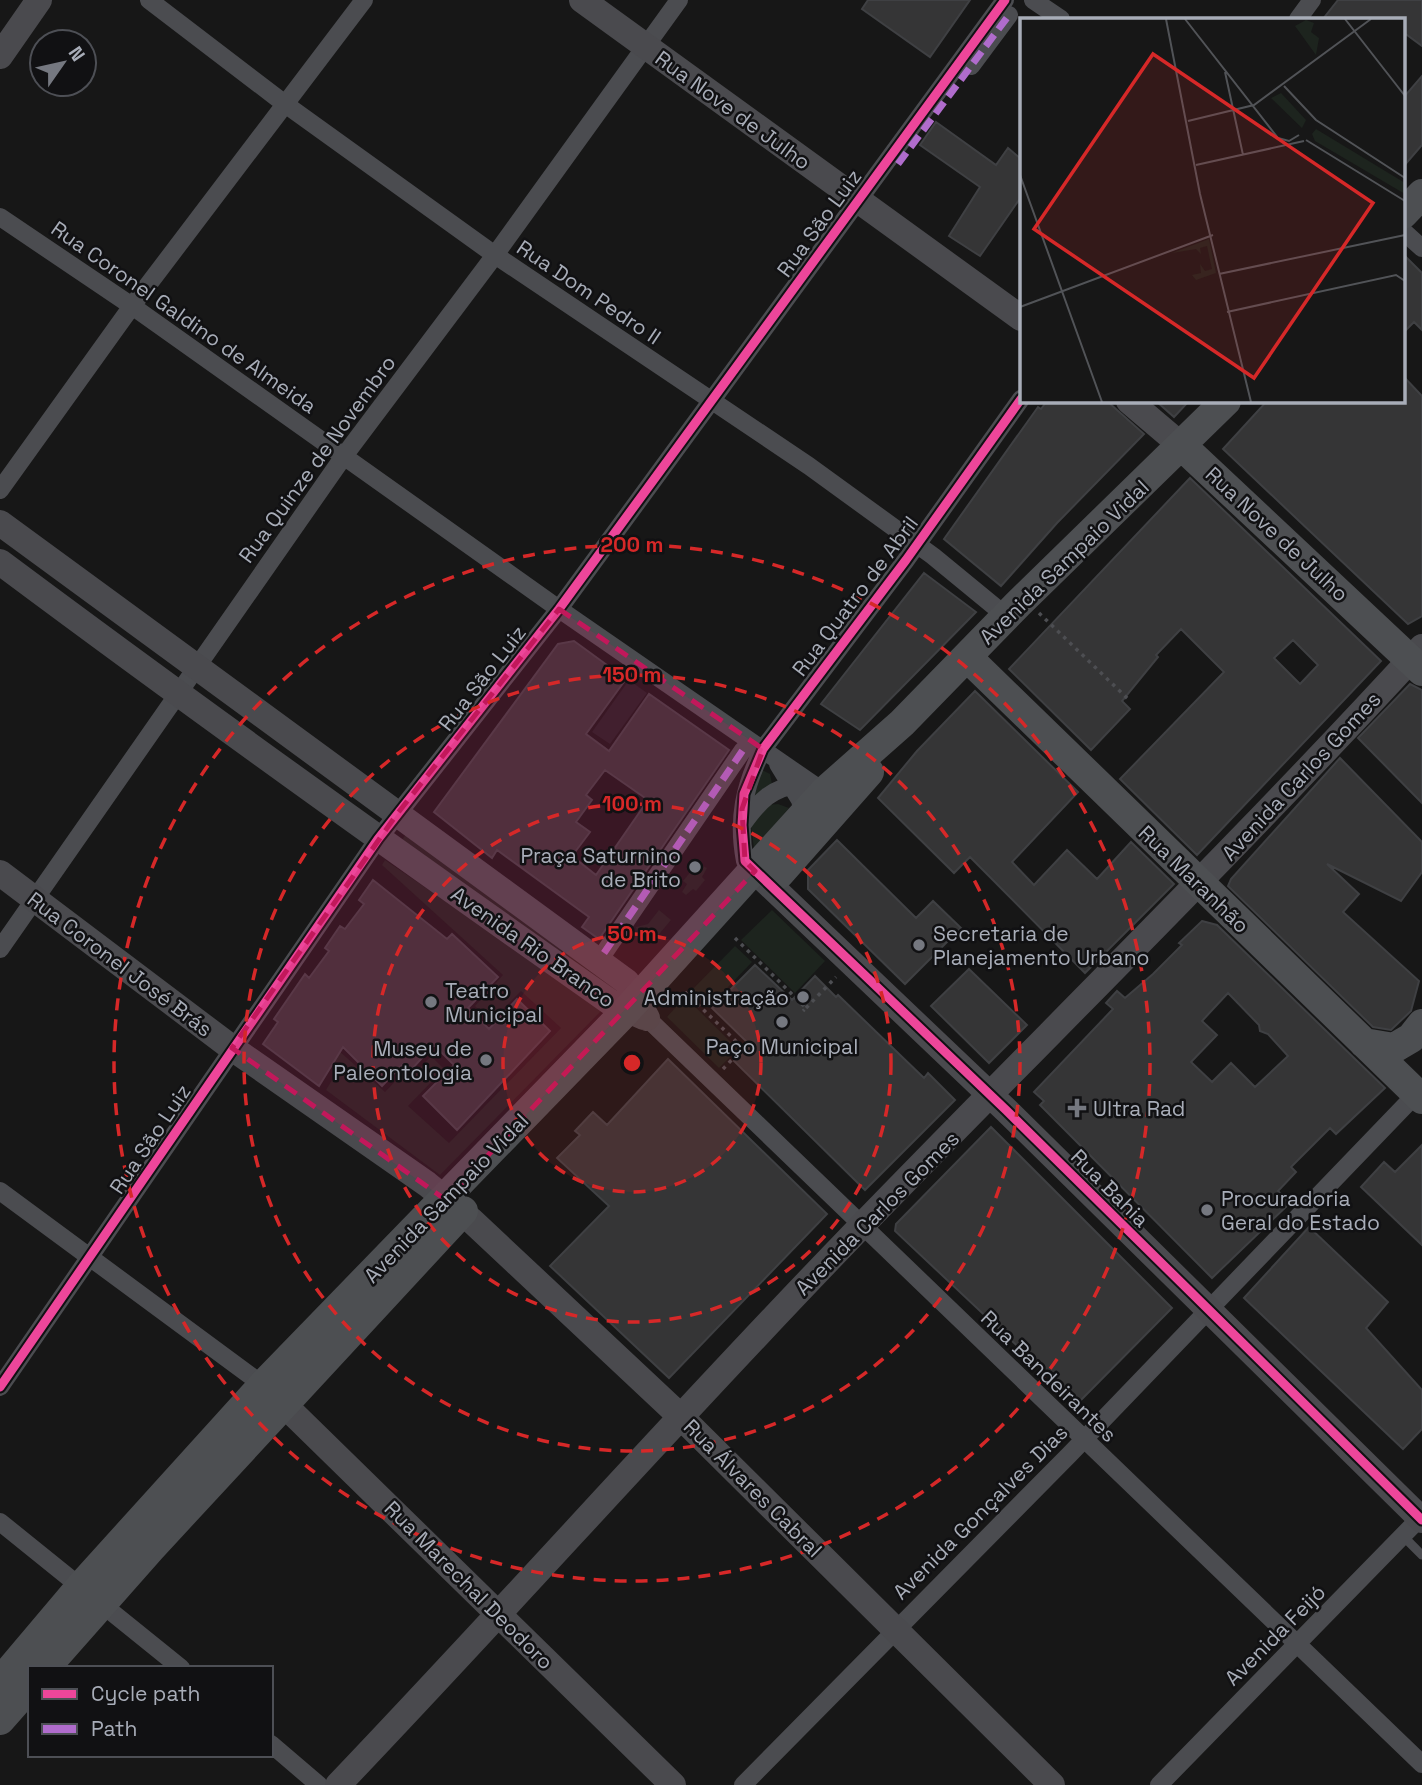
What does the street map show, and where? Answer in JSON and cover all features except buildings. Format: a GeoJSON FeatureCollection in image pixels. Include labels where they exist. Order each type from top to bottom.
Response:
{"type":"FeatureCollection","features":[{"type":"Feature","properties":{"kind":"main road"},"geometry":{"type":"LineString","coordinates":[[1404,213],[1422,194]]}},
{"type":"Feature","properties":{"kind":"main road","name":"Avenida Sampaio Vidal"},"geometry":{"type":"LineString","coordinates":[[763,877],[815,796],[902,723],[1006,616],[1225,402]]}},
{"type":"Feature","properties":{"kind":"main road","name":"Rua Nove de Julho"},"geometry":{"type":"LineString","coordinates":[[1182,446],[1418,659]]}},
{"type":"Feature","properties":{"kind":"main road","name":"Rua Maranhão"},"geometry":{"type":"LineString","coordinates":[[967,657],[1199,884],[1420,1094]]}},
{"type":"Feature","properties":{"kind":"main road","name":"Avenida Sampaio Vidal"},"geometry":{"type":"LineString","coordinates":[[0,1682],[92,1593],[274,1394],[763,877],[799,851],[865,777],[902,723]]}},
{"type":"Feature","properties":{"kind":"main road"},"geometry":{"type":"LineString","coordinates":[[1364,1043],[1394,1048],[1411,1038],[1422,1024]]}},
{"type":"Feature","properties":{"kind":"main road","name":"Avenida Sampaio Vidal"},"geometry":{"type":"LineString","coordinates":[[46,1666],[92,1593]]}},
{"type":"Feature","properties":{"kind":"main road"},"geometry":{"type":"LineString","coordinates":[[0,1720],[28,1688]]}},
{"type":"Feature","properties":{"kind":"street"},"geometry":{"type":"LineString","coordinates":[[0,56],[39,0]]}},
{"type":"Feature","properties":{"kind":"street","name":"Rua Dom Pedro II"},"geometry":{"type":"LineString","coordinates":[[149,0],[285,104],[495,256],[809,466],[917,544],[1006,616]]}},
{"type":"Feature","properties":{"kind":"street"},"geometry":{"type":"LineString","coordinates":[[0,490],[132,306],[364,0]]}},
{"type":"Feature","properties":{"kind":"street","name":"Rua Nove de Julho"},"geometry":{"type":"LineString","coordinates":[[582,0],[1020,317]]}},
{"type":"Feature","properties":{"kind":"street","name":"Rua Quinze de Novembro"},"geometry":{"type":"LineString","coordinates":[[0,949],[344,456],[495,256],[679,0]]}},
{"type":"Feature","properties":{"kind":"street"},"geometry":{"type":"LineString","coordinates":[[1033,0],[1060,18]]}},
{"type":"Feature","properties":{"kind":"street"},"geometry":{"type":"LineString","coordinates":[[1299,18],[1312,0]]}},
{"type":"Feature","properties":{"kind":"street"},"geometry":{"type":"LineString","coordinates":[[881,186],[1007,8]]}},
{"type":"Feature","properties":{"kind":"street","name":"Rua São Luiz"},"geometry":{"type":"LineString","coordinates":[[0,1387],[378,839],[559,609],[858,200],[1007,8]]}},
{"type":"Feature","properties":{"kind":"street","name":"Rua Coronel Galdino de Almeida"},"geometry":{"type":"LineString","coordinates":[[0,217],[132,306],[559,609],[768,753],[815,796]]}},
{"type":"Feature","properties":{"kind":"street"},"geometry":{"type":"LineString","coordinates":[[1404,232],[1422,248]]}},
{"type":"Feature","properties":{"kind":"street","name":"Rua Quatro de Abril"},"geometry":{"type":"LineString","coordinates":[[763,877],[745,861],[742,825],[744,794],[768,753],[1020,400]]}},
{"type":"Feature","properties":{"kind":"street","name":"Rua Nove de Julho"},"geometry":{"type":"LineString","coordinates":[[1130,402],[1182,446]]}},
{"type":"Feature","properties":{"kind":"street","name":"Avenida Rio Branco"},"geometry":{"type":"LineString","coordinates":[[0,523],[627,982],[637,1009]]}},
{"type":"Feature","properties":{"kind":"street","name":"Avenida Rio Branco"},"geometry":{"type":"LineString","coordinates":[[0,562],[178,696],[610,1002],[637,1009]]}},
{"type":"Feature","properties":{"kind":"street","name":"Avenida Carlos Gomes"},"geometry":{"type":"LineString","coordinates":[[338,1785],[499,1616],[680,1416],[861,1227],[1418,659]]}},
{"type":"Feature","properties":{"kind":"street"},"geometry":{"type":"LineString","coordinates":[[604,953],[743,750]]}},
{"type":"Feature","properties":{"kind":"street"},"geometry":{"type":"LineString","coordinates":[[768,753],[792,785],[815,796]]}},
{"type":"Feature","properties":{"kind":"street"},"geometry":{"type":"LineString","coordinates":[[742,825],[763,798],[781,787],[792,785],[815,796]]}},
{"type":"Feature","properties":{"kind":"street"},"geometry":{"type":"LineString","coordinates":[[799,851],[815,796]]}},
{"type":"Feature","properties":{"kind":"street","name":"Rua Coronel José Brás"},"geometry":{"type":"LineString","coordinates":[[0,873],[232,1048],[454,1206]]}},
{"type":"Feature","properties":{"kind":"street","name":"Rua Bahia"},"geometry":{"type":"LineString","coordinates":[[763,877],[991,1096],[1417,1522]]}},
{"type":"Feature","properties":{"kind":"street","name":"Rua Bandeirantes"},"geometry":{"type":"LineString","coordinates":[[637,1009],[1422,1765]]}},
{"type":"Feature","properties":{"kind":"street","name":"Avenida Gonçalves Dias"},"geometry":{"type":"LineString","coordinates":[[743,1785],[1420,1094]]}},
{"type":"Feature","properties":{"kind":"street"},"geometry":{"type":"LineString","coordinates":[[0,1191],[274,1394]]}},
{"type":"Feature","properties":{"kind":"street","name":"Rua Álvares Cabral"},"geometry":{"type":"LineString","coordinates":[[454,1206],[680,1416],[1052,1785]]}},
{"type":"Feature","properties":{"kind":"street","name":"Rua Marechal Deodoro"},"geometry":{"type":"LineString","coordinates":[[274,1394],[673,1785]]}},
{"type":"Feature","properties":{"kind":"street"},"geometry":{"type":"LineString","coordinates":[[0,1522],[92,1593],[179,1666]]}},
{"type":"Feature","properties":{"kind":"street","name":"Avenida Feijó"},"geometry":{"type":"LineString","coordinates":[[1159,1785],[1417,1522]]}},
{"type":"Feature","properties":{"kind":"street"},"geometry":{"type":"LineString","coordinates":[[273,1746],[319,1785]]}},
{"type":"Feature","properties":{"kind":"lane"},"geometry":{"type":"LineString","coordinates":[[1417,1522],[1422,1555]]}},
{"type":"Feature","properties":{"kind":"path"},"geometry":{"type":"LineString","coordinates":[[1038,612],[1128,699]]}},
{"type":"Feature","properties":{"kind":"path"},"geometry":{"type":"LineString","coordinates":[[735,938],[804,1010],[840,972]]}},
{"type":"Feature","properties":{"kind":"path"},"geometry":{"type":"LineString","coordinates":[[685,992],[744,1049],[719,1072]]}},
{"type":"Feature","properties":{"kind":"highlighted area"},"geometry":{"type":"Polygon","coordinates":[[[559,609],[763,749],[742,809],[745,861],[755,871],[446,1200],[232,1048],[397,814],[559,609]]]}},
{"type":"Feature","properties":{"kind":"shaded area"},"geometry":{"type":"Polygon","coordinates":[[[629,680],[647,693],[610,744],[592,732],[629,680]]]}},
{"type":"Feature","properties":{"kind":"shaded area"},"geometry":{"type":"Polygon","coordinates":[[[762,770],[770,774],[772,784],[749,799],[762,770]]]}},
{"type":"Feature","properties":{"kind":"shaded area"},"geometry":{"type":"Polygon","coordinates":[[[778,804],[789,808],[754,849],[751,826],[766,805],[778,804]]]}},
{"type":"Feature","properties":{"kind":"shaded area"},"geometry":{"type":"Polygon","coordinates":[[[407,833],[621,988],[614,995],[401,841],[407,833]]]}},
{"type":"Feature","properties":{"kind":"shaded area"},"geometry":{"type":"Polygon","coordinates":[[[385,860],[603,1009],[440,1175],[326,1090],[338,1070],[329,1063],[338,1050],[385,1092],[404,1072],[411,1077],[431,1056],[444,1069],[408,1106],[449,1143],[561,1028],[521,991],[490,1022],[475,1006],[503,975],[382,865],[385,860]]]}},
{"type":"Feature","properties":{"kind":"shaded area"},"geometry":{"type":"Polygon","coordinates":[[[703,866],[707,868],[702,877],[705,880],[696,891],[693,889],[686,895],[682,892],[687,884],[683,881],[692,870],[696,872],[703,866]]]}},
{"type":"Feature","properties":{"kind":"shaded area"},"geometry":{"type":"Polygon","coordinates":[[[659,910],[671,920],[655,939],[639,943],[636,927],[648,924],[659,910]]]}},
{"type":"Feature","properties":{"kind":"shaded area"},"geometry":{"type":"Polygon","coordinates":[[[772,910],[825,961],[795,993],[741,940],[772,910]]]}},
{"type":"Feature","properties":{"kind":"shaded area"},"geometry":{"type":"Polygon","coordinates":[[[735,946],[752,962],[708,1008],[691,991],[735,946]]]}},
{"type":"Feature","properties":{"kind":"shaded area"},"geometry":{"type":"Polygon","coordinates":[[[685,997],[738,1049],[719,1068],[667,1017],[685,997]]]}},
{"type":"Feature","properties":{"kind":"marked path"},"geometry":{"type":"LineString","coordinates":[[898,164],[1009,15]]}},
{"type":"Feature","properties":{"kind":"marked path"},"geometry":{"type":"LineString","coordinates":[[604,953],[743,750]]}},
{"type":"Feature","properties":{"kind":"cycle path"},"geometry":{"type":"LineString","coordinates":[[0,1387],[378,839],[559,609],[1005,0]]}},
{"type":"Feature","properties":{"kind":"cycle path"},"geometry":{"type":"LineString","coordinates":[[1020,400],[906,560],[763,749],[744,794],[742,825],[745,861],[1006,1110],[1422,1520]]}},
{"type":"Feature","properties":{"kind":"place","name":"Praça Saturnino de Brito"},"geometry":{"type":"Point","coordinates":[695,867]}},
{"type":"Feature","properties":{"kind":"place","name":"Secretaria de Planejamento Urbano"},"geometry":{"type":"Point","coordinates":[919,945]}},
{"type":"Feature","properties":{"kind":"place","name":"Administração"},"geometry":{"type":"Point","coordinates":[803,997]}},
{"type":"Feature","properties":{"kind":"place","name":"Teatro Municipal"},"geometry":{"type":"Point","coordinates":[431,1002]}},
{"type":"Feature","properties":{"kind":"place","name":"Paço Municipal"},"geometry":{"type":"Point","coordinates":[782,1022]}},
{"type":"Feature","properties":{"kind":"place","name":"Museu de Paleontologia"},"geometry":{"type":"Point","coordinates":[486,1060]}},
{"type":"Feature","properties":{"kind":"place","name":"Ultra Rad"},"geometry":{"type":"Point","coordinates":[1077,1108]}},
{"type":"Feature","properties":{"kind":"place","name":"Procuradoria Geral do Estado"},"geometry":{"type":"Point","coordinates":[1207,1210]}}]}
